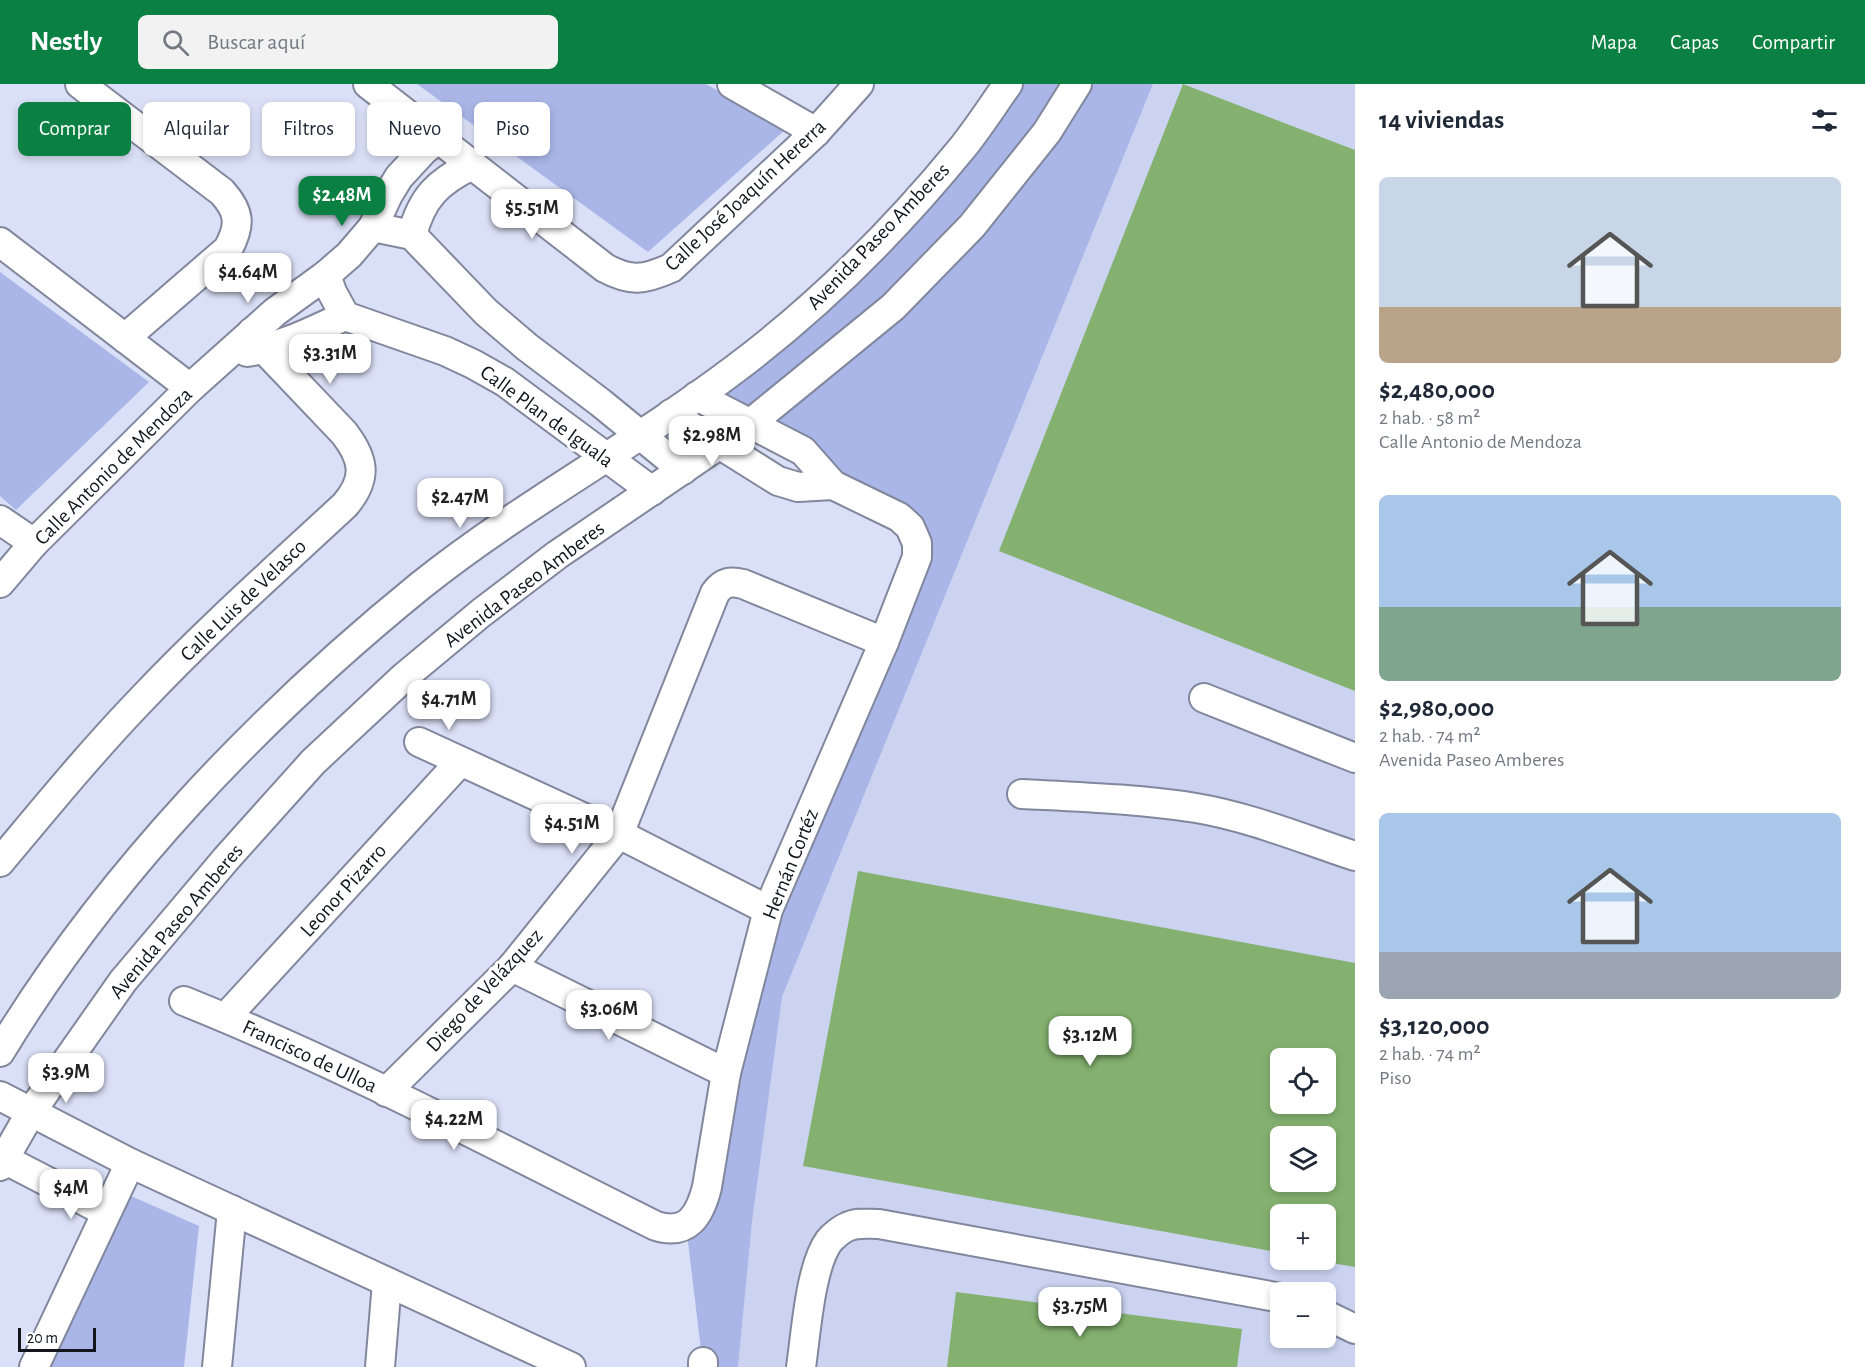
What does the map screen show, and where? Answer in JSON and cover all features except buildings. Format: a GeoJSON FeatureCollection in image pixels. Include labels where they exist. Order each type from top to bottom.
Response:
{"type":"FeatureCollection","features":[{"type":"Feature","properties":{"kind":"street"},"geometry":{"type":"LineString","coordinates":[[80,84],[222,192],[233,204],[237,221],[236,235],[228,249],[125,338]]}},
{"type":"Feature","properties":{"kind":"street"},"geometry":{"type":"LineString","coordinates":[[368,84],[391,102]]}},
{"type":"Feature","properties":{"kind":"street"},"geometry":{"type":"LineString","coordinates":[[732,84],[816,132]]}},
{"type":"Feature","properties":{"kind":"street","name":"Calle José Joaquín Hererra"},"geometry":{"type":"LineString","coordinates":[[472,165],[605,267],[618,275],[632,279],[651,277],[671,268],[816,132],[859,84]]}},
{"type":"Feature","properties":{"kind":"street","name":"Avenida Paseo Amberes"},"geometry":{"type":"LineString","coordinates":[[0,1052],[29,1003],[86,925],[154,842],[238,750],[331,663],[421,585],[531,506],[733,371],[800,318],[868,253],[963,147],[1008,84]]}},
{"type":"Feature","properties":{"kind":"street","name":"Avenida Paseo Amberes"},"geometry":{"type":"LineString","coordinates":[[1,1161],[31,1112],[123,981],[226,859],[313,762],[404,677],[482,613],[557,555],[751,423],[893,307],[972,226],[1047,132],[1077,84]]}},
{"type":"Feature","properties":{"kind":"street"},"geometry":{"type":"LineString","coordinates":[[258,341],[274,312],[326,275],[349,255],[373,227],[399,177],[418,156]]}},
{"type":"Feature","properties":{"kind":"street"},"geometry":{"type":"LineString","coordinates":[[373,227],[412,235],[416,220],[431,193],[447,178],[472,165],[460,156]]}},
{"type":"Feature","properties":{"kind":"street","name":"Calle Plan de Iguala"},"geometry":{"type":"LineString","coordinates":[[412,235],[486,312],[683,470]]}},
{"type":"Feature","properties":{"kind":"street"},"geometry":{"type":"LineString","coordinates":[[0,242],[190,388]]}},
{"type":"Feature","properties":{"kind":"street"},"geometry":{"type":"LineString","coordinates":[[326,275],[345,316]]}},
{"type":"Feature","properties":{"kind":"street","name":"Calle Plan de Iguala"},"geometry":{"type":"LineString","coordinates":[[345,316],[445,351],[505,382],[652,491]]}},
{"type":"Feature","properties":{"kind":"street","name":"Calle Antonio de Mendoza"},"geometry":{"type":"LineString","coordinates":[[0,583],[34,543],[190,388],[231,354],[258,341],[293,339],[345,316]]}},
{"type":"Feature","properties":{"kind":"street","name":"Calle Luis de Velasco"},"geometry":{"type":"LineString","coordinates":[[0,862],[141,700],[222,618],[345,505],[357,488],[361,476],[361,464],[344,432],[258,341]]}},
{"type":"Feature","properties":{"kind":"street"},"geometry":{"type":"LineString","coordinates":[[697,396],[803,451],[833,485]]}},
{"type":"Feature","properties":{"kind":"street"},"geometry":{"type":"LineString","coordinates":[[671,414],[789,486],[833,485]]}},
{"type":"Feature","properties":{"kind":"street","name":"Hernán Cortéz"},"geometry":{"type":"LineString","coordinates":[[686,1225],[703,1203],[726,1073],[768,910],[884,642],[917,557],[916,543],[910,527],[899,517],[833,485]]}},
{"type":"Feature","properties":{"kind":"street"},"geometry":{"type":"LineString","coordinates":[[0,520],[34,543]]}},
{"type":"Feature","properties":{"kind":"street","name":"Diego de Velázquez"},"geometry":{"type":"LineString","coordinates":[[386,1092],[512,967],[619,834],[715,593],[726,583],[743,584],[884,642]]}},
{"type":"Feature","properties":{"kind":"street"},"geometry":{"type":"LineString","coordinates":[[1204,698],[1355,758]]}},
{"type":"Feature","properties":{"kind":"street"},"geometry":{"type":"LineString","coordinates":[[419,742],[619,834],[768,910]]}},
{"type":"Feature","properties":{"kind":"street","name":"Leonor Pizarro"},"geometry":{"type":"LineString","coordinates":[[226,1017],[460,762]]}},
{"type":"Feature","properties":{"kind":"street"},"geometry":{"type":"LineString","coordinates":[[1022,794],[1143,801],[1197,808],[1243,819],[1355,856]]}},
{"type":"Feature","properties":{"kind":"street"},"geometry":{"type":"LineString","coordinates":[[512,967],[726,1073]]}},
{"type":"Feature","properties":{"kind":"street","name":"Francisco de Ulloa"},"geometry":{"type":"LineString","coordinates":[[184,1001],[226,1017],[386,1092],[656,1226],[675,1229],[686,1225]]}},
{"type":"Feature","properties":{"kind":"street"},"geometry":{"type":"LineString","coordinates":[[0,1096],[129,1163],[387,1282],[541,1360],[571,1367]]}},
{"type":"Feature","properties":{"kind":"street"},"geometry":{"type":"LineString","coordinates":[[1,1161],[106,1212]]}},
{"type":"Feature","properties":{"kind":"street"},"geometry":{"type":"LineString","coordinates":[[34,1367],[129,1163]]}},
{"type":"Feature","properties":{"kind":"street"},"geometry":{"type":"LineString","coordinates":[[217,1367],[232,1210]]}},
{"type":"Feature","properties":{"kind":"street"},"geometry":{"type":"LineString","coordinates":[[801,1367],[820,1258],[830,1240],[847,1227],[860,1223],[879,1224],[1270,1296]]}},
{"type":"Feature","properties":{"kind":"street"},"geometry":{"type":"LineString","coordinates":[[380,1367],[387,1282]]}},
{"type":"Feature","properties":{"kind":"street"},"geometry":{"type":"LineString","coordinates":[[1336,1320],[1355,1329]]}},
{"type":"Feature","properties":{"kind":"shaded area"},"geometry":{"type":"Polygon","coordinates":[[[417,84],[706,84],[786,129],[648,252],[516,156],[550,156],[550,102],[474,102],[474,125],[462,117],[462,102],[442,102],[417,84]]]}},
{"type":"Feature","properties":{"kind":"shaded area"},"geometry":{"type":"Polygon","coordinates":[[[1008,84],[1153,84],[782,997],[752,1222],[738,1367],[703,1367],[686,1225],[768,910],[917,543],[697,396],[800,318],[1008,84]]]}},
{"type":"Feature","properties":{"kind":"shaded area"},"geometry":{"type":"Polygon","coordinates":[[[1153,84],[1355,84],[1355,1367],[738,1367],[752,1222],[782,997],[1153,84]]]}},
{"type":"Feature","properties":{"kind":"shaded area"},"geometry":{"type":"Polygon","coordinates":[[[0,272],[149,382],[16,510],[0,496],[0,272]]]}},
{"type":"Feature","properties":{"kind":"shaded area"},"geometry":{"type":"Polygon","coordinates":[[[131,1196],[199,1226],[184,1367],[51,1367],[131,1196]]]}}]}
